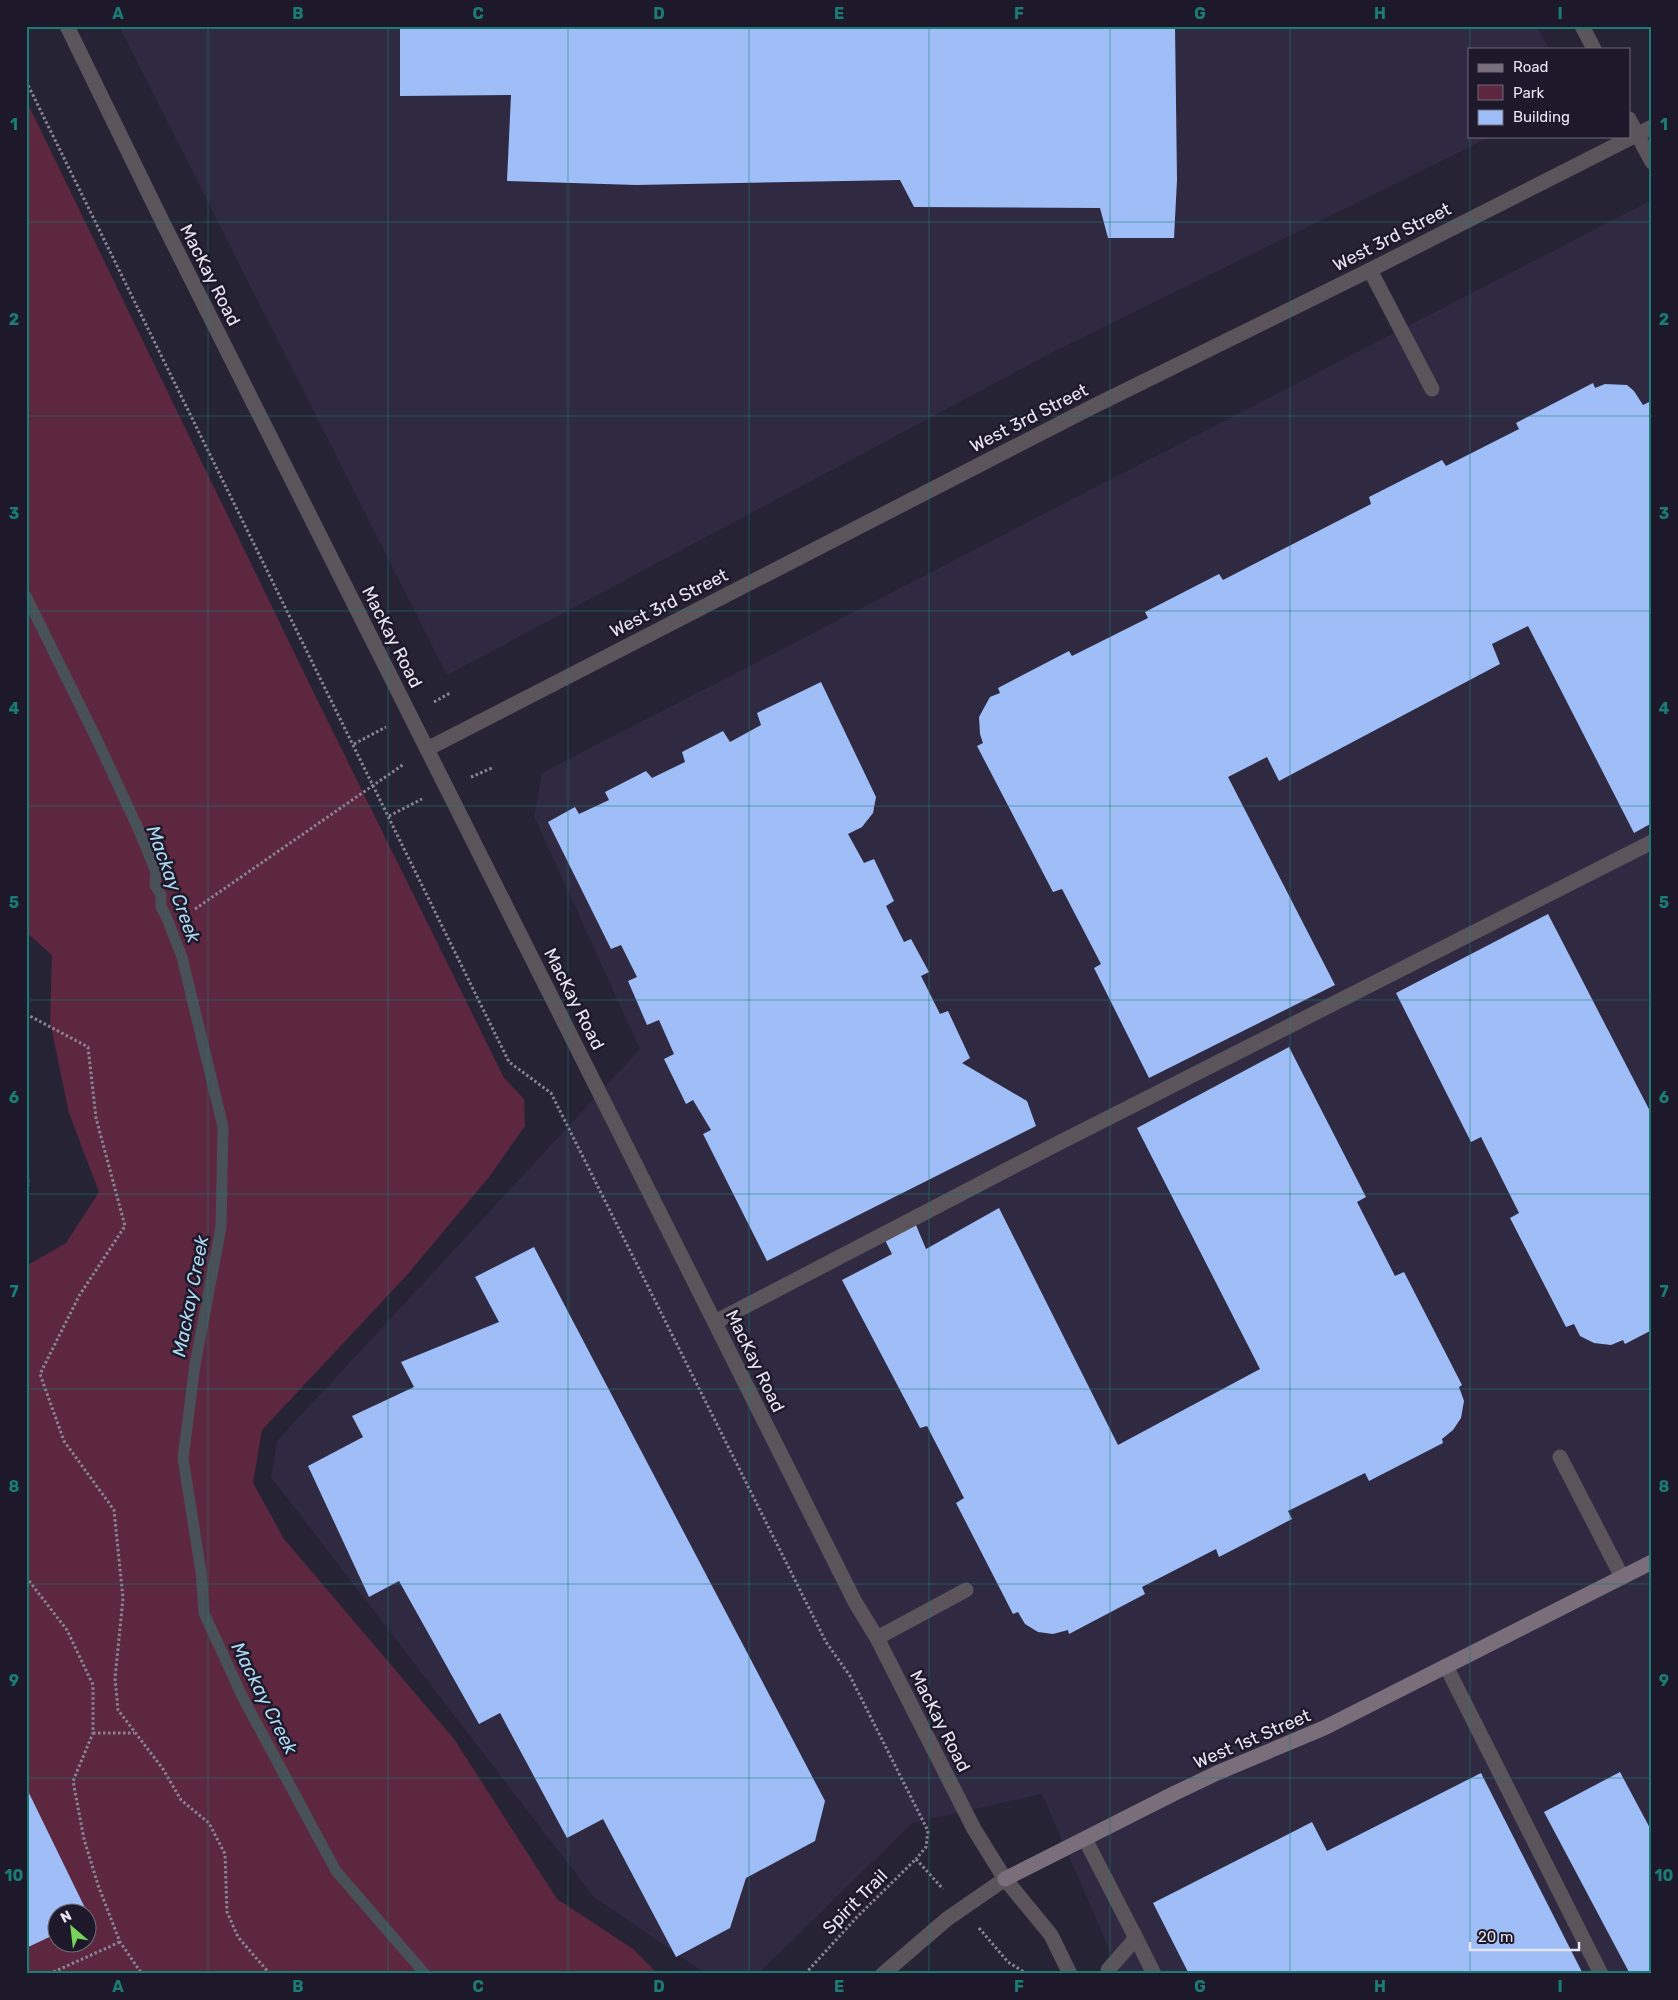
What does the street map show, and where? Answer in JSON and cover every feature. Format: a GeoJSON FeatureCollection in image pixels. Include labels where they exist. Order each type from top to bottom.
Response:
{"type":"FeatureCollection","features":[{"type":"Feature","properties":{"kind":"main road","name":"West 1st Street"},"geometry":{"type":"LineString","coordinates":[[1005,1879],[1216,1773],[1324,1728],[1652,1562]]}},
{"type":"Feature","properties":{"kind":"street","name":"MacKay Road"},"geometry":{"type":"LineString","coordinates":[[67,26],[169,234],[855,1602],[877,1638],[974,1829],[1005,1879],[1050,1935],[1070,1974]]}},
{"type":"Feature","properties":{"kind":"street"},"geometry":{"type":"LineString","coordinates":[[1582,26],[1593,48]]}},
{"type":"Feature","properties":{"kind":"street"},"geometry":{"type":"LineString","coordinates":[[1630,121],[1652,162]]}},
{"type":"Feature","properties":{"kind":"street","name":"West 3rd Street"},"geometry":{"type":"LineString","coordinates":[[1630,138],[1652,127]]}},
{"type":"Feature","properties":{"kind":"street","name":"West 3rd Street"},"geometry":{"type":"LineString","coordinates":[[427,749],[1090,408],[1370,270],[1629,138]]}},
{"type":"Feature","properties":{"kind":"street"},"geometry":{"type":"LineString","coordinates":[[1370,270],[1432,389]]}},
{"type":"Feature","properties":{"kind":"street"},"geometry":{"type":"LineString","coordinates":[[715,1322],[1045,1150],[1652,842]]}},
{"type":"Feature","properties":{"kind":"street"},"geometry":{"type":"LineString","coordinates":[[1560,1457],[1622,1577]]}},
{"type":"Feature","properties":{"kind":"street"},"geometry":{"type":"LineString","coordinates":[[877,1638],[966,1590]]}},
{"type":"Feature","properties":{"kind":"street"},"geometry":{"type":"LineString","coordinates":[[1446,1666],[1601,1974]]}},
{"type":"Feature","properties":{"kind":"street"},"geometry":{"type":"LineString","coordinates":[[1085,1838],[1154,1974]]}},
{"type":"Feature","properties":{"kind":"street","name":"West 1st Street"},"geometry":{"type":"LineString","coordinates":[[883,1974],[947,1919],[1005,1879]]}},
{"type":"Feature","properties":{"kind":"street"},"geometry":{"type":"LineString","coordinates":[[1108,1974],[1108,1970],[1136,1938]]}},
{"type":"Feature","properties":{"kind":"path","name":"Spirit Trail"},"geometry":{"type":"LineString","coordinates":[[26,81],[509,1062],[551,1093],[826,1642],[850,1676],[928,1831],[926,1847],[916,1860],[857,1917],[805,1974]]}},
{"type":"Feature","properties":{"kind":"path"},"geometry":{"type":"LineString","coordinates":[[195,909],[427,749]]}},
{"type":"Feature","properties":{"kind":"path"},"geometry":{"type":"LineString","coordinates":[[26,1014],[88,1047],[96,1118],[126,1226],[80,1296],[40,1374],[64,1441],[114,1510],[123,1598],[115,1678],[118,1710],[163,1770],[181,1800],[209,1823],[225,1854],[228,1912],[238,1937],[270,1974]]}},
{"type":"Feature","properties":{"kind":"path"},"geometry":{"type":"LineString","coordinates":[[26,1140],[28,1186],[26,1189]]}},
{"type":"Feature","properties":{"kind":"path"},"geometry":{"type":"LineString","coordinates":[[26,1577],[67,1630],[93,1685],[93,1733],[73,1781],[84,1839],[98,1884],[120,1942],[142,1974]]}},
{"type":"Feature","properties":{"kind":"path"},"geometry":{"type":"LineString","coordinates":[[93,1733],[135,1733]]}},
{"type":"Feature","properties":{"kind":"path"},"geometry":{"type":"LineString","coordinates":[[916,1860],[925,1869]]}},
{"type":"Feature","properties":{"kind":"path"},"geometry":{"type":"LineString","coordinates":[[49,1974],[120,1942]]}},
{"type":"Feature","properties":{"kind":"path"},"geometry":{"type":"LineString","coordinates":[[992,1942],[1008,1962],[1026,1973]]}},
{"type":"Feature","properties":{"kind":"shaded area"},"geometry":{"type":"Polygon","coordinates":[[[119,26],[1537,26],[1548,48],[1468,48],[1468,138],[1488,138],[1055,351],[447,675],[119,26]]]}},
{"type":"Feature","properties":{"kind":"shaded area"},"geometry":{"type":"Polygon","coordinates":[[[1652,200],[1652,1974],[1120,1974],[1042,1794],[912,1823],[758,1974],[706,1974],[593,1896],[271,1477],[277,1441],[640,1049],[534,816],[542,773],[1652,200]]]}},
{"type":"Feature","properties":{"kind":"green space"},"geometry":{"type":"Polygon","coordinates":[[[26,100],[306,677],[504,1078],[524,1099],[525,1126],[489,1177],[407,1275],[262,1430],[253,1483],[284,1539],[454,1739],[557,1899],[633,1949],[658,1974],[26,1974],[26,1266],[66,1243],[99,1192],[69,1113],[50,1022],[52,955],[26,932],[26,100]]]}},
{"type":"Feature","properties":{"kind":"building"},"geometry":{"type":"Polygon","coordinates":[[[400,26],[1175,26],[1177,180],[1174,238],[1108,238],[1100,208],[914,207],[900,180],[636,185],[507,181],[511,95],[400,96],[400,26]]]}},
{"type":"Feature","properties":{"kind":"building"},"geometry":{"type":"Polygon","coordinates":[[[1593,383],[1595,388],[1605,384],[1627,385],[1634,391],[1643,405],[1649,402],[1652,408],[1652,823],[1634,833],[1528,626],[1492,644],[1500,664],[1279,781],[1267,757],[1228,777],[1335,985],[1149,1078],[1094,968],[1101,964],[1062,889],[1053,892],[977,746],[983,743],[980,734],[979,717],[990,697],[1000,693],[998,688],[1069,651],[1072,656],[1148,618],[1145,612],[1219,574],[1223,580],[1371,504],[1369,497],[1442,460],[1446,466],[1519,429],[1516,423],[1593,383]]]}},
{"type":"Feature","properties":{"kind":"building"},"geometry":{"type":"Polygon","coordinates":[[[821,682],[876,797],[873,813],[862,827],[848,834],[864,863],[874,859],[894,901],[886,906],[904,942],[911,939],[929,972],[921,976],[940,1014],[948,1011],[970,1058],[962,1063],[1027,1101],[1036,1126],[767,1261],[703,1134],[711,1130],[693,1100],[686,1104],[664,1059],[674,1054],[659,1020],[647,1025],[628,981],[637,977],[621,945],[611,949],[548,822],[575,807],[579,814],[609,800],[605,792],[646,771],[652,778],[685,762],[682,752],[723,731],[730,742],[761,725],[757,713],[821,682]]]}},
{"type":"Feature","properties":{"kind":"building"},"geometry":{"type":"Polygon","coordinates":[[[1548,914],[1652,1115],[1652,1330],[1625,1344],[1623,1340],[1611,1345],[1594,1343],[1580,1336],[1574,1324],[1566,1327],[1510,1218],[1519,1213],[1481,1137],[1471,1142],[1396,993],[1548,914]]]}},
{"type":"Feature","properties":{"kind":"building"},"geometry":{"type":"Polygon","coordinates":[[[1289,1047],[1366,1197],[1357,1202],[1395,1276],[1404,1272],[1462,1385],[1459,1387],[1464,1401],[1461,1418],[1453,1430],[1442,1439],[1443,1443],[1369,1481],[1365,1473],[1288,1511],[1292,1519],[1219,1557],[1216,1549],[1142,1587],[1145,1594],[1069,1634],[1068,1630],[1053,1634],[1038,1632],[1025,1624],[1018,1612],[1013,1614],[956,1503],[964,1498],[927,1426],[920,1428],[842,1280],[892,1254],[885,1240],[916,1225],[926,1249],[999,1208],[1118,1445],[1260,1369],[1137,1128],[1289,1047]]]}},
{"type":"Feature","properties":{"kind":"building"},"geometry":{"type":"Polygon","coordinates":[[[534,1247],[825,1801],[815,1841],[746,1878],[730,1928],[676,1957],[603,1819],[567,1838],[500,1713],[479,1724],[399,1581],[369,1597],[308,1466],[363,1437],[352,1416],[414,1387],[401,1362],[499,1322],[475,1277],[534,1247]]]}},
{"type":"Feature","properties":{"kind":"building"},"geometry":{"type":"Polygon","coordinates":[[[1620,1772],[1652,1832],[1652,1974],[1630,1974],[1544,1812],[1620,1772]]]}},
{"type":"Feature","properties":{"kind":"building"},"geometry":{"type":"Polygon","coordinates":[[[1481,1773],[1582,1972],[1578,1974],[1189,1974],[1153,1903],[1312,1822],[1327,1851],[1481,1773]]]}},
{"type":"Feature","properties":{"kind":"building"},"geometry":{"type":"Polygon","coordinates":[[[26,1787],[82,1902],[48,1902],[48,1938],[26,1948],[26,1787]]]}},
{"type":"Feature","properties":{"kind":"waterway","name":"Mackay Creek"},"geometry":{"type":"LineString","coordinates":[[26,596],[98,742],[156,872],[155,885],[161,895],[161,907],[182,957],[223,1127],[221,1227],[195,1365],[183,1458],[201,1572],[204,1613],[243,1698],[336,1871],[425,1974]]}}]}
